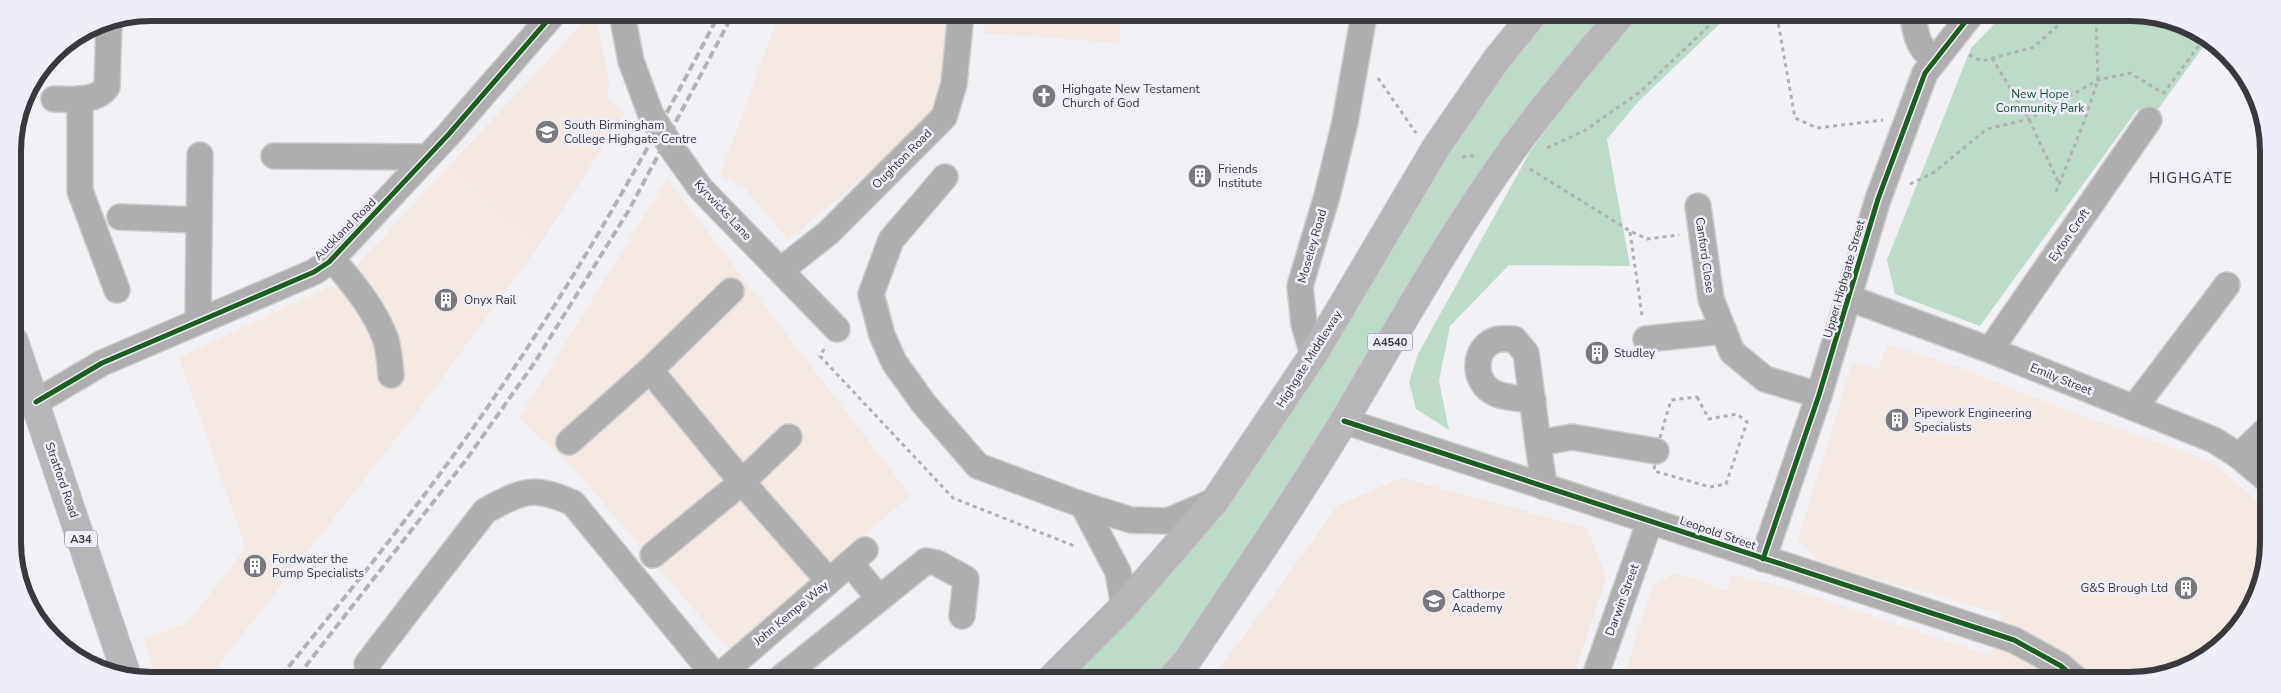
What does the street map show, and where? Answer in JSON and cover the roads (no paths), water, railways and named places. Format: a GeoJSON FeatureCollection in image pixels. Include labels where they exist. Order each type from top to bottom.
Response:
{"type":"FeatureCollection","features":[{"type":"Feature","properties":{"kind":"highway","name":"Highgate Middleway"},"geometry":{"type":"LineString","coordinates":[[1058,672],[1124,606],[1215,500],[1314,354],[1436,146],[1498,59],[1528,21]]}},
{"type":"Feature","properties":{"kind":"highway","name":"A4540"},"geometry":{"type":"LineString","coordinates":[[1178,671],[1277,528],[1344,420],[1423,285],[1512,150],[1616,21]]}},
{"type":"Feature","properties":{"kind":"highway","name":"Stratford Road"},"geometry":{"type":"LineString","coordinates":[[21,362],[125,669]]}},
{"type":"Feature","properties":{"kind":"street","name":"Auckland Road"},"geometry":{"type":"LineString","coordinates":[[36,402],[102,363],[314,272],[332,259],[427,158],[547,21]]}},
{"type":"Feature","properties":{"kind":"street","name":"Kyrwicks Lane"},"geometry":{"type":"LineString","coordinates":[[623,21],[631,61],[651,115],[701,189],[837,329]]}},
{"type":"Feature","properties":{"kind":"street","name":"Oughton Road"},"geometry":{"type":"LineString","coordinates":[[781,270],[828,233],[944,117],[954,84],[961,21]]}},
{"type":"Feature","properties":{"kind":"street","name":"Moseley Road"},"geometry":{"type":"LineString","coordinates":[[1314,354],[1304,324],[1300,286],[1327,196],[1345,122],[1363,21]]}},
{"type":"Feature","properties":{"kind":"street"},"geometry":{"type":"LineString","coordinates":[[1914,21],[1918,43],[1925,53],[1940,53]]}},
{"type":"Feature","properties":{"kind":"street","name":"Upper Highgate Street"},"geometry":{"type":"LineString","coordinates":[[1763,559],[1819,395],[1878,199],[1908,117],[1925,73],[1966,21]]}},
{"type":"Feature","properties":{"kind":"street"},"geometry":{"type":"LineString","coordinates":[[54,99],[92,98],[103,93],[107,87],[109,29]]}},
{"type":"Feature","properties":{"kind":"street"},"geometry":{"type":"LineString","coordinates":[[80,99],[80,191],[117,290]]}},
{"type":"Feature","properties":{"kind":"street","name":"Eyton Croft"},"geometry":{"type":"LineString","coordinates":[[1990,350],[2149,120]]}},
{"type":"Feature","properties":{"kind":"street"},"geometry":{"type":"LineString","coordinates":[[198,322],[200,155]]}},
{"type":"Feature","properties":{"kind":"street"},"geometry":{"type":"LineString","coordinates":[[274,156],[427,158]]}},
{"type":"Feature","properties":{"kind":"street"},"geometry":{"type":"LineString","coordinates":[[945,177],[891,240],[871,294],[882,335],[894,362],[924,404],[978,466],[1083,505],[1131,520],[1168,521],[1215,500]]}},
{"type":"Feature","properties":{"kind":"street","name":"Canford Close"},"geometry":{"type":"LineString","coordinates":[[1698,206],[1711,299],[1732,352],[1766,379],[1819,395]]}},
{"type":"Feature","properties":{"kind":"street"},"geometry":{"type":"LineString","coordinates":[[120,218],[198,220]]}},
{"type":"Feature","properties":{"kind":"street"},"geometry":{"type":"LineString","coordinates":[[332,259],[354,284],[382,332],[386,342],[391,375]]}},
{"type":"Feature","properties":{"kind":"street"},"geometry":{"type":"LineString","coordinates":[[2134,408],[2227,286]]}},
{"type":"Feature","properties":{"kind":"street"},"geometry":{"type":"LineString","coordinates":[[569,442],[650,370],[731,291]]}},
{"type":"Feature","properties":{"kind":"street","name":"Emily Street"},"geometry":{"type":"LineString","coordinates":[[1849,298],[1990,350],[2214,440],[2239,456],[2260,474]]}},
{"type":"Feature","properties":{"kind":"street"},"geometry":{"type":"LineString","coordinates":[[1646,339],[1724,331]]}},
{"type":"Feature","properties":{"kind":"street"},"geometry":{"type":"LineString","coordinates":[[650,370],[742,482],[829,581]]}},
{"type":"Feature","properties":{"kind":"street"},"geometry":{"type":"LineString","coordinates":[[1533,400],[1544,487]]}},
{"type":"Feature","properties":{"kind":"street","name":"Leopold Street"},"geometry":{"type":"LineString","coordinates":[[1344,420],[1763,559],[1935,612],[2014,640],[2066,671]]}},
{"type":"Feature","properties":{"kind":"street"},"geometry":{"type":"LineString","coordinates":[[2239,456],[2260,436]]}},
{"type":"Feature","properties":{"kind":"street"},"geometry":{"type":"LineString","coordinates":[[653,555],[742,482],[789,437]]}},
{"type":"Feature","properties":{"kind":"street"},"geometry":{"type":"LineString","coordinates":[[1538,443],[1572,438],[1656,451]]}},
{"type":"Feature","properties":{"kind":"street"},"geometry":{"type":"LineString","coordinates":[[367,664],[486,511],[507,499],[526,492],[551,493],[573,502],[718,672]]}},
{"type":"Feature","properties":{"kind":"street"},"geometry":{"type":"LineString","coordinates":[[1083,505],[1118,572],[1124,606]]}},
{"type":"Feature","properties":{"kind":"street","name":"Darwin Street"},"geometry":{"type":"LineString","coordinates":[[1597,671],[1650,521]]}},
{"type":"Feature","properties":{"kind":"street","name":"John Kempe Way"},"geometry":{"type":"LineString","coordinates":[[727,672],[857,557],[879,598]]}},
{"type":"Feature","properties":{"kind":"street"},"geometry":{"type":"LineString","coordinates":[[789,672],[922,563],[930,561],[966,579],[962,616]]}},
{"type":"Feature","properties":{"kind":"railway"},"geometry":{"type":"LineString","coordinates":[[284,672],[427,492],[508,377],[565,289],[619,199],[715,21]]}},
{"type":"Feature","properties":{"kind":"railway"},"geometry":{"type":"LineString","coordinates":[[301,672],[466,460],[535,362],[629,210],[729,21]]}},
{"type":"Feature","properties":{"kind":"place","name":"Highgate New Testament Church of God"},"geometry":{"type":"Point","coordinates":[1044,96]}},
{"type":"Feature","properties":{"kind":"place","name":"South Birmingham College Highgate Centre"},"geometry":{"type":"Point","coordinates":[547,132]}},
{"type":"Feature","properties":{"kind":"place","name":"Friends Institute"},"geometry":{"type":"Point","coordinates":[1200,176]}},
{"type":"Feature","properties":{"kind":"place","name":"Onyx Rail"},"geometry":{"type":"Point","coordinates":[446,300]}},
{"type":"Feature","properties":{"kind":"place","name":"Studley"},"geometry":{"type":"Point","coordinates":[1597,353]}},
{"type":"Feature","properties":{"kind":"place","name":"Pipework Engineering Specialists"},"geometry":{"type":"Point","coordinates":[1897,420]}},
{"type":"Feature","properties":{"kind":"place","name":"Fordwater the Pump Specialists"},"geometry":{"type":"Point","coordinates":[255,566]}},
{"type":"Feature","properties":{"kind":"place","name":"G&S Brough Ltd"},"geometry":{"type":"Point","coordinates":[2186,588]}},
{"type":"Feature","properties":{"kind":"place","name":"Calthorpe Academy"},"geometry":{"type":"Point","coordinates":[1434,601]}},
{"type":"Feature","properties":{"kind":"district","name":"HIGHGATE"},"geometry":{"type":"Point","coordinates":[2191,178]}},
{"type":"Feature","properties":{"kind":"park label","name":"New Hope Community Park"},"geometry":{"type":"Point","coordinates":[2040,101]}}]}
